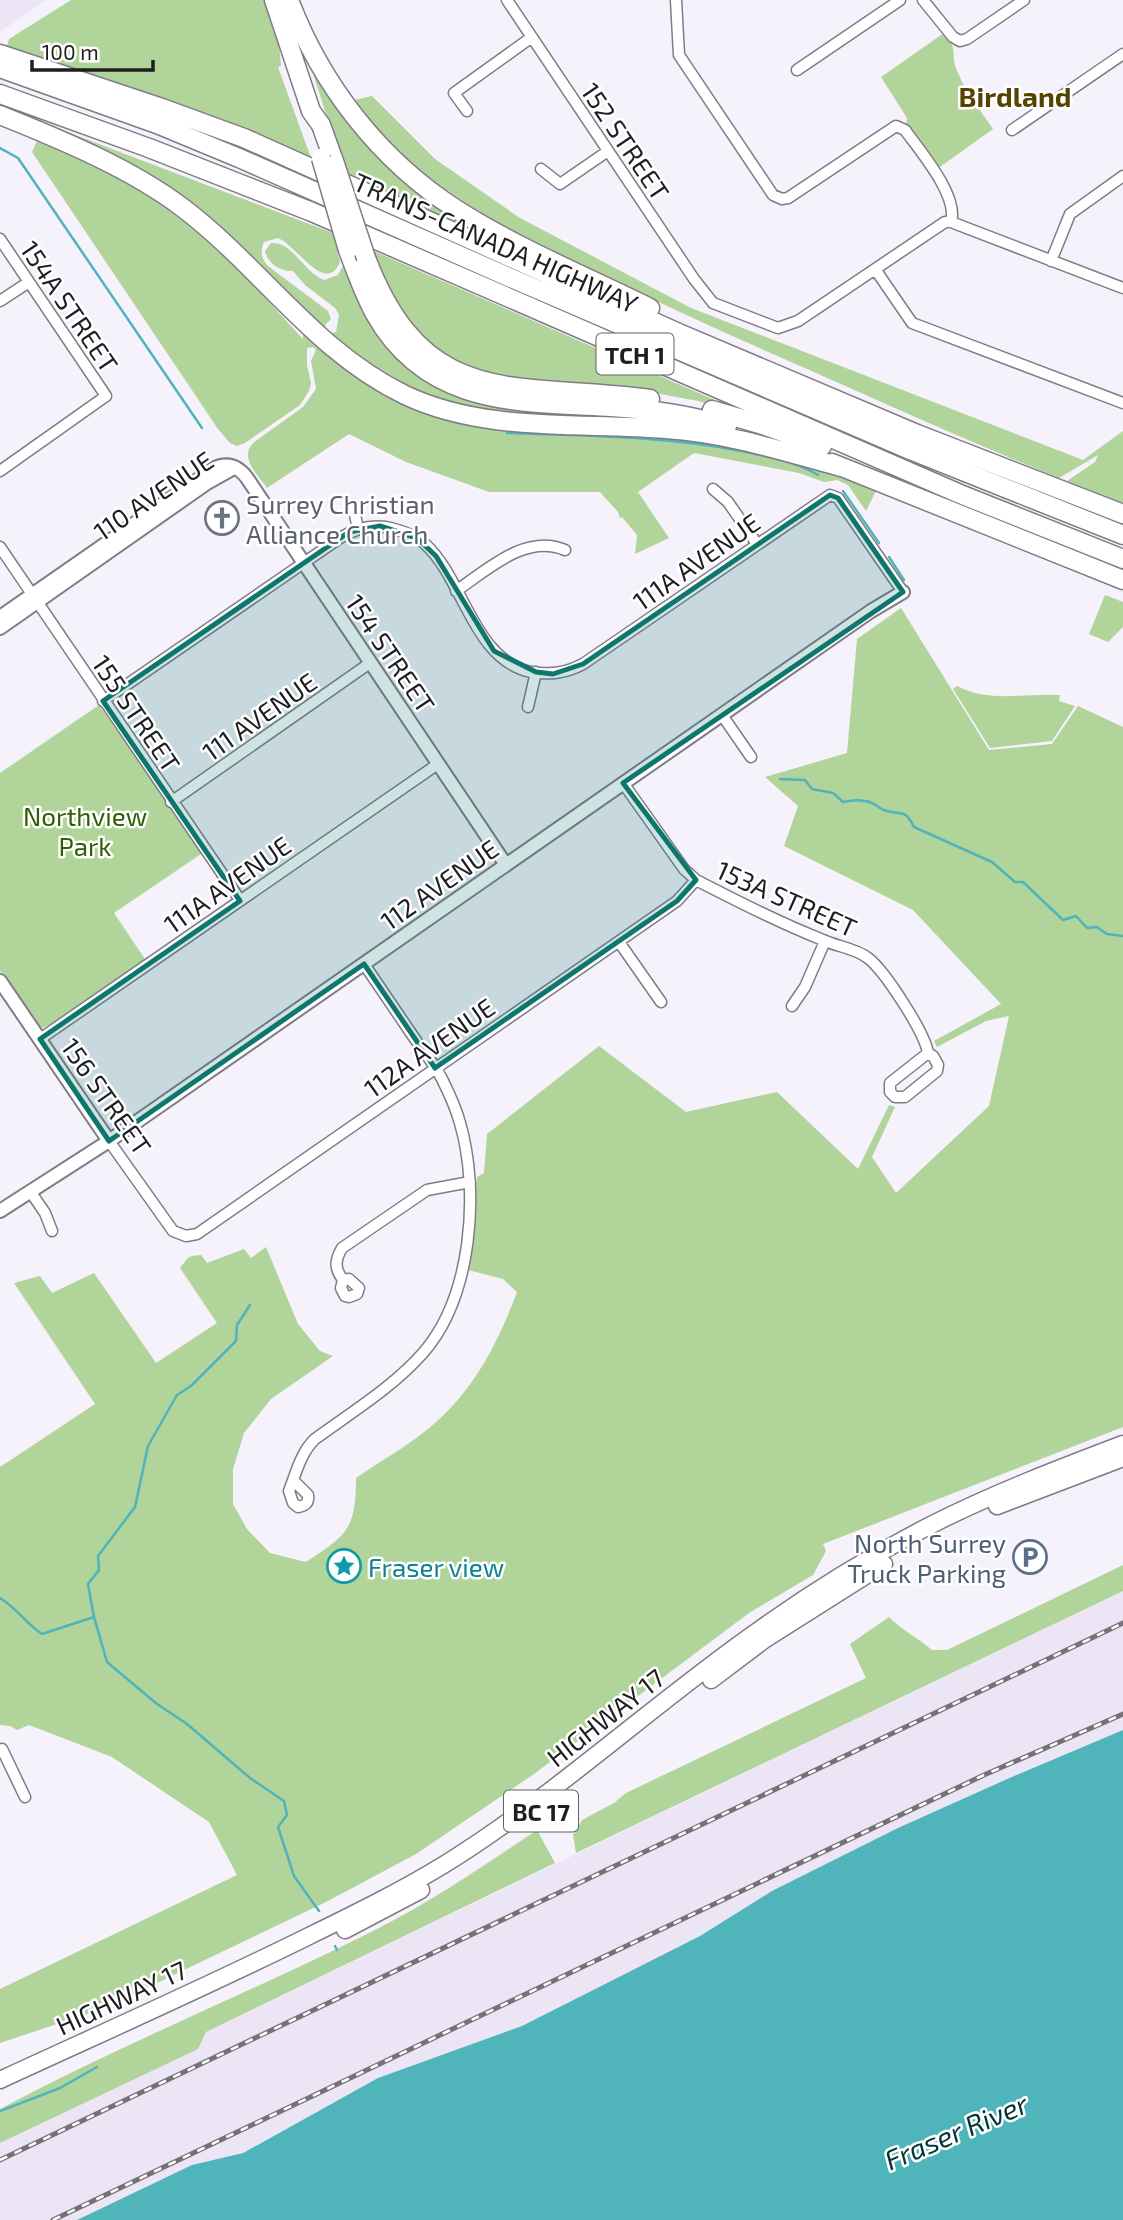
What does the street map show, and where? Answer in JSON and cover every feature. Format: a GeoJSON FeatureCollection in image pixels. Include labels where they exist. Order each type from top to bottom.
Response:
{"type":"FeatureCollection","features":[{"type":"Feature","properties":{"kind":"highway"},"geometry":{"type":"LineString","coordinates":[[274,0],[311,111],[312,127],[366,258],[389,309],[425,352],[468,376],[508,387],[616,394],[694,405],[763,425],[898,476],[960,494]]}},
{"type":"Feature","properties":{"kind":"highway"},"geometry":{"type":"LineString","coordinates":[[289,0],[308,44],[335,90],[396,162],[426,188],[496,232],[829,396]]}},
{"type":"Feature","properties":{"kind":"highway"},"geometry":{"type":"LineString","coordinates":[[0,54],[244,138],[523,265],[917,434],[1123,514]]}},
{"type":"Feature","properties":{"kind":"highway","name":"TRANS-CANADA HIGHWAY"},"geometry":{"type":"LineString","coordinates":[[0,68],[157,124],[227,153],[909,450],[1123,535]]}},
{"type":"Feature","properties":{"kind":"highway","name":"TRANS-CANADA HIGHWAY"},"geometry":{"type":"LineString","coordinates":[[0,94],[149,148],[312,212],[960,494],[1123,559]]}},
{"type":"Feature","properties":{"kind":"highway"},"geometry":{"type":"LineString","coordinates":[[0,115],[51,135],[108,164],[183,208],[228,248],[303,323],[345,359],[373,379],[408,396],[461,413],[517,422],[709,433],[756,442],[841,467]]}},
{"type":"Feature","properties":{"kind":"highway"},"geometry":{"type":"LineString","coordinates":[[328,161],[348,250],[375,315],[396,344],[426,371],[462,390],[514,402],[614,407],[690,416],[759,436],[841,467],[1123,580]]}},
{"type":"Feature","properties":{"kind":"highway","name":"HIGHWAY 17"},"geometry":{"type":"LineString","coordinates":[[0,2080],[265,1958],[380,1901],[445,1864],[505,1825],[757,1632],[806,1598],[889,1547],[937,1522],[1038,1477],[1123,1444]]}},
{"type":"Feature","properties":{"kind":"highway","name":"HIGHWAY 17"},"geometry":{"type":"LineString","coordinates":[[0,2091],[269,1968],[385,1911],[451,1873],[511,1833],[764,1640],[813,1607],[942,1531],[991,1508],[1123,1458]]}},
{"type":"Feature","properties":{"kind":"street","name":"152 STREET"},"geometry":{"type":"LineString","coordinates":[[507,0],[694,279],[713,303],[773,327],[785,327],[874,269]]}},
{"type":"Feature","properties":{"kind":"street"},"geometry":{"type":"LineString","coordinates":[[676,0],[680,55],[773,195],[782,199],[788,198],[896,126],[905,130],[944,187],[953,214],[951,222]]}},
{"type":"Feature","properties":{"kind":"street"},"geometry":{"type":"LineString","coordinates":[[797,70],[900,0]]}},
{"type":"Feature","properties":{"kind":"street"},"geometry":{"type":"LineString","coordinates":[[923,0],[953,37],[960,41],[1024,0]]}},
{"type":"Feature","properties":{"kind":"street"},"geometry":{"type":"LineString","coordinates":[[467,111],[454,93],[532,37]]}},
{"type":"Feature","properties":{"kind":"street"},"geometry":{"type":"LineString","coordinates":[[1012,130],[1123,54]]}},
{"type":"Feature","properties":{"kind":"street"},"geometry":{"type":"LineString","coordinates":[[541,169],[560,184],[608,151]]}},
{"type":"Feature","properties":{"kind":"street"},"geometry":{"type":"LineString","coordinates":[[1051,261],[1070,214],[1123,176]]}},
{"type":"Feature","properties":{"kind":"street"},"geometry":{"type":"LineString","coordinates":[[1123,288],[951,222],[939,224],[874,269],[912,323],[1123,403]]}},
{"type":"Feature","properties":{"kind":"street","name":"154A STREET"},"geometry":{"type":"LineString","coordinates":[[0,239],[111,397],[0,471]]}},
{"type":"Feature","properties":{"kind":"street"},"geometry":{"type":"LineString","coordinates":[[0,301],[29,282]]}},
{"type":"Feature","properties":{"kind":"street","name":"110 AVENUE"},"geometry":{"type":"LineString","coordinates":[[0,628],[35,598],[216,467],[226,464],[236,468]]}},
{"type":"Feature","properties":{"kind":"street","name":"154 STREET"},"geometry":{"type":"LineString","coordinates":[[236,468],[246,476],[506,865]]}},
{"type":"Feature","properties":{"kind":"street"},"geometry":{"type":"LineString","coordinates":[[713,489],[729,502],[757,544]]}},
{"type":"Feature","properties":{"kind":"street","name":"111A AVENUE"},"geometry":{"type":"LineString","coordinates":[[536,672],[553,674],[583,664],[827,496],[838,498],[903,592]]}},
{"type":"Feature","properties":{"kind":"street"},"geometry":{"type":"LineString","coordinates":[[353,505],[358,529]]}},
{"type":"Feature","properties":{"kind":"street"},"geometry":{"type":"LineString","coordinates":[[103,701],[340,538],[358,529],[380,526],[402,531],[425,544],[436,556],[494,651],[513,666],[536,672],[528,707]]}},
{"type":"Feature","properties":{"kind":"street"},"geometry":{"type":"LineString","coordinates":[[456,591],[525,548],[548,544],[565,550]]}},
{"type":"Feature","properties":{"kind":"street","name":"155 STREET"},"geometry":{"type":"LineString","coordinates":[[0,547],[240,901]]}},
{"type":"Feature","properties":{"kind":"street","name":"112 AVENUE"},"geometry":{"type":"LineString","coordinates":[[0,1211],[109,1141],[871,611],[903,592]]}},
{"type":"Feature","properties":{"kind":"street","name":"110 AVENUE"},"geometry":{"type":"LineString","coordinates":[[0,617],[35,598]]}},
{"type":"Feature","properties":{"kind":"street","name":"111 AVENUE"},"geometry":{"type":"LineString","coordinates":[[171,802],[370,663]]}},
{"type":"Feature","properties":{"kind":"street"},"geometry":{"type":"LineString","coordinates":[[722,715],[751,757]]}},
{"type":"Feature","properties":{"kind":"street","name":"111A AVENUE"},"geometry":{"type":"LineString","coordinates":[[40,1039],[438,764]]}},
{"type":"Feature","properties":{"kind":"street","name":"153A STREET"},"geometry":{"type":"LineString","coordinates":[[623,783],[684,869],[696,880],[825,941],[852,949],[867,957],[884,972],[922,1038],[928,1054],[937,1062],[937,1071],[905,1097],[895,1097],[890,1092],[890,1083],[928,1054]]}},
{"type":"Feature","properties":{"kind":"street","name":"112A AVENUE"},"geometry":{"type":"LineString","coordinates":[[180,1235],[201,1232],[437,1072],[677,901],[696,880]]}},
{"type":"Feature","properties":{"kind":"street"},"geometry":{"type":"LineString","coordinates":[[792,1006],[805,987],[825,941]]}},
{"type":"Feature","properties":{"kind":"street"},"geometry":{"type":"LineString","coordinates":[[620,942],[661,1002]]}},
{"type":"Feature","properties":{"kind":"street"},"geometry":{"type":"LineString","coordinates":[[293,1480],[310,1443],[404,1374],[426,1350],[457,1294],[466,1258],[470,1182],[461,1125],[437,1072],[364,964]]}},
{"type":"Feature","properties":{"kind":"street","name":"156 STREET"},"geometry":{"type":"LineString","coordinates":[[0,981],[168,1225],[180,1235]]}},
{"type":"Feature","properties":{"kind":"street"},"geometry":{"type":"LineString","coordinates":[[343,1280],[337,1272],[335,1259],[342,1248],[426,1190],[470,1182]]}},
{"type":"Feature","properties":{"kind":"street"},"geometry":{"type":"LineString","coordinates":[[30,1191],[45,1213],[52,1231]]}},
{"type":"Feature","properties":{"kind":"street"},"geometry":{"type":"LineString","coordinates":[[1,1750],[25,1797]]}},
{"type":"Feature","properties":{"kind":"highlighted area"},"geometry":{"type":"Polygon","coordinates":[[[830,495],[838,498],[903,592],[623,783],[696,880],[677,901],[619,942],[435,1068],[364,964],[109,1141],[40,1039],[240,901],[103,701],[349,532],[380,526],[417,538],[436,556],[494,651],[536,672],[553,674],[583,664],[830,495]]]}},
{"type":"Feature","properties":{"kind":"shaded area"},"geometry":{"type":"Polygon","coordinates":[[[0,0],[46,0],[0,32],[0,0]]]}},
{"type":"Feature","properties":{"kind":"shaded area"},"geometry":{"type":"Polygon","coordinates":[[[1123,1591],[1123,1730],[1014,1776],[772,1891],[700,1936],[522,2026],[378,2078],[242,2153],[192,2165],[77,2220],[0,2220],[0,2143],[197,2049],[206,2032],[1123,1591]]]}},
{"type":"Feature","properties":{"kind":"green space"},"geometry":{"type":"Polygon","coordinates":[[[71,0],[267,0],[279,39],[281,66],[278,67],[311,158],[6,49],[9,39],[71,0]]]}},
{"type":"Feature","properties":{"kind":"green space"},"geometry":{"type":"Polygon","coordinates":[[[944,33],[952,45],[955,67],[961,80],[993,129],[937,169],[906,125],[907,118],[881,77],[944,33]]]}},
{"type":"Feature","properties":{"kind":"green space"},"geometry":{"type":"Polygon","coordinates":[[[309,61],[343,112],[515,251],[345,173],[309,61]]]}},
{"type":"Feature","properties":{"kind":"green space"},"geometry":{"type":"Polygon","coordinates":[[[372,96],[435,159],[520,218],[691,308],[1083,460],[1123,431],[1123,503],[1067,481],[1095,462],[1098,455],[1059,478],[722,331],[522,235],[460,199],[404,156],[354,100],[372,96]]]}},
{"type":"Feature","properties":{"kind":"green space"},"geometry":{"type":"Polygon","coordinates":[[[62,130],[333,233],[340,262],[334,271],[327,274],[310,265],[278,238],[264,242],[263,257],[268,266],[328,311],[331,319],[325,325],[330,333],[336,332],[339,315],[335,308],[305,285],[293,271],[275,266],[265,251],[271,243],[286,247],[310,271],[324,280],[338,275],[345,262],[361,306],[377,334],[411,369],[452,394],[499,408],[631,415],[689,426],[488,412],[433,399],[375,371],[88,144],[62,130]]]}},
{"type":"Feature","properties":{"kind":"green space"},"geometry":{"type":"Polygon","coordinates":[[[37,141],[104,171],[167,207],[222,252],[303,339],[303,331],[350,372],[404,403],[698,438],[814,466],[877,489],[866,511],[848,485],[837,480],[824,482],[799,473],[694,453],[638,492],[669,538],[635,554],[637,535],[600,492],[489,492],[406,462],[349,434],[267,488],[251,466],[249,449],[253,443],[303,407],[316,389],[311,361],[316,350],[313,347],[307,348],[311,383],[300,405],[245,443],[237,446],[230,443],[32,152],[37,141]]]}},
{"type":"Feature","properties":{"kind":"green space"},"geometry":{"type":"Polygon","coordinates":[[[369,249],[738,412],[650,392],[539,383],[505,375],[491,377],[444,357],[402,319],[369,249]]]}},
{"type":"Feature","properties":{"kind":"green space"},"geometry":{"type":"Polygon","coordinates":[[[1105,595],[1123,602],[1123,627],[1108,642],[1089,634],[1105,595]]]}},
{"type":"Feature","properties":{"kind":"green space"},"geometry":{"type":"Polygon","coordinates":[[[901,608],[989,750],[1052,744],[1078,706],[1123,727],[1123,1427],[823,1544],[826,1551],[813,1575],[749,1613],[534,1774],[416,1854],[326,1902],[157,1983],[93,2012],[0,2043],[0,1989],[237,1875],[209,1822],[112,1757],[29,1725],[17,1730],[0,1725],[0,1467],[95,1404],[14,1283],[40,1276],[52,1293],[94,1273],[156,1363],[217,1323],[180,1268],[188,1258],[201,1255],[207,1263],[244,1249],[251,1258],[266,1247],[298,1324],[320,1351],[333,1356],[271,1399],[244,1433],[233,1469],[233,1504],[247,1529],[270,1553],[306,1562],[331,1545],[346,1529],[354,1509],[356,1478],[435,1423],[450,1409],[484,1363],[517,1292],[503,1279],[468,1270],[477,1177],[484,1173],[487,1134],[599,1046],[686,1112],[777,1092],[858,1169],[889,1105],[895,1107],[872,1157],[896,1193],[989,1106],[1009,1016],[986,1021],[937,1047],[934,1041],[1001,1004],[913,910],[784,846],[798,806],[765,777],[847,753],[857,639],[901,608]]]}},
{"type":"Feature","properties":{"kind":"green space"},"geometry":{"type":"Polygon","coordinates":[[[957,686],[994,696],[1060,695],[1059,701],[1075,706],[1052,741],[990,748],[953,689],[957,686]]]}},
{"type":"Feature","properties":{"kind":"green space","name":"Northview Park"},"geometry":{"type":"Polygon","coordinates":[[[99,705],[204,852],[114,913],[147,962],[76,1011],[43,1028],[36,1024],[0,971],[0,773],[99,705]]]}},
{"type":"Feature","properties":{"kind":"green space"},"geometry":{"type":"Polygon","coordinates":[[[1123,1565],[1123,1591],[576,1853],[573,1835],[582,1820],[614,1803],[626,1793],[866,1678],[850,1644],[889,1617],[932,1650],[947,1650],[1123,1565]]]}},
{"type":"Feature","properties":{"kind":"green space"},"geometry":{"type":"Polygon","coordinates":[[[537,1830],[555,1863],[206,2032],[198,2049],[0,2143],[0,2109],[379,1928],[440,1894],[537,1830]]]}},
{"type":"Feature","properties":{"kind":"water","name":"Fraser River"},"geometry":{"type":"Polygon","coordinates":[[[1123,1730],[1123,2220],[77,2220],[192,2165],[243,2153],[378,2078],[522,2026],[700,1936],[772,1891],[898,1828],[1123,1730]]]}},
{"type":"Feature","properties":{"kind":"waterway"},"geometry":{"type":"LineString","coordinates":[[0,148],[18,158],[202,428]]}},
{"type":"Feature","properties":{"kind":"waterway"},"geometry":{"type":"LineString","coordinates":[[507,433],[684,442],[781,460],[818,475]]}},
{"type":"Feature","properties":{"kind":"waterway"},"geometry":{"type":"LineString","coordinates":[[843,491],[879,543]]}},
{"type":"Feature","properties":{"kind":"waterway"},"geometry":{"type":"LineString","coordinates":[[889,557],[904,580]]}},
{"type":"Feature","properties":{"kind":"waterway"},"geometry":{"type":"LineString","coordinates":[[780,779],[805,780],[812,789],[833,793],[843,802],[865,801],[903,814],[914,827],[992,862],[1015,882],[1023,882],[1063,920],[1076,916],[1087,928],[1097,927],[1107,934],[1123,936]]}},
{"type":"Feature","properties":{"kind":"waterway"},"geometry":{"type":"LineString","coordinates":[[250,1305],[237,1325],[236,1341],[191,1386],[177,1395],[148,1446],[135,1507],[98,1556],[99,1570],[88,1584],[107,1662],[157,1704],[187,1724],[250,1778],[284,1801],[287,1815],[278,1827],[294,1876],[319,1911]]}},
{"type":"Feature","properties":{"kind":"waterway"},"geometry":{"type":"LineString","coordinates":[[0,1598],[42,1634],[94,1617]]}},
{"type":"Feature","properties":{"kind":"waterway"},"geometry":{"type":"LineString","coordinates":[[335,1946],[337,1950]]}},
{"type":"Feature","properties":{"kind":"waterway"},"geometry":{"type":"LineString","coordinates":[[0,2111],[60,2088],[97,2067]]}},
{"type":"Feature","properties":{"kind":"railway"},"geometry":{"type":"LineString","coordinates":[[0,2160],[1123,1623]]}},
{"type":"Feature","properties":{"kind":"railway"},"geometry":{"type":"LineString","coordinates":[[53,2220],[984,1775],[1123,1714]]}},
{"type":"Feature","properties":{"kind":"place","name":"Surrey Christian Alliance Church"},"geometry":{"type":"Point","coordinates":[222,518]}},
{"type":"Feature","properties":{"kind":"place","name":"North Surrey Truck Parking"},"geometry":{"type":"Point","coordinates":[1030,1557]}},
{"type":"Feature","properties":{"kind":"place","name":"Fraser view"},"geometry":{"type":"Point","coordinates":[344,1566]}},
{"type":"Feature","properties":{"kind":"district","name":"Birdland"},"geometry":{"type":"Point","coordinates":[1015,96]}}]}
